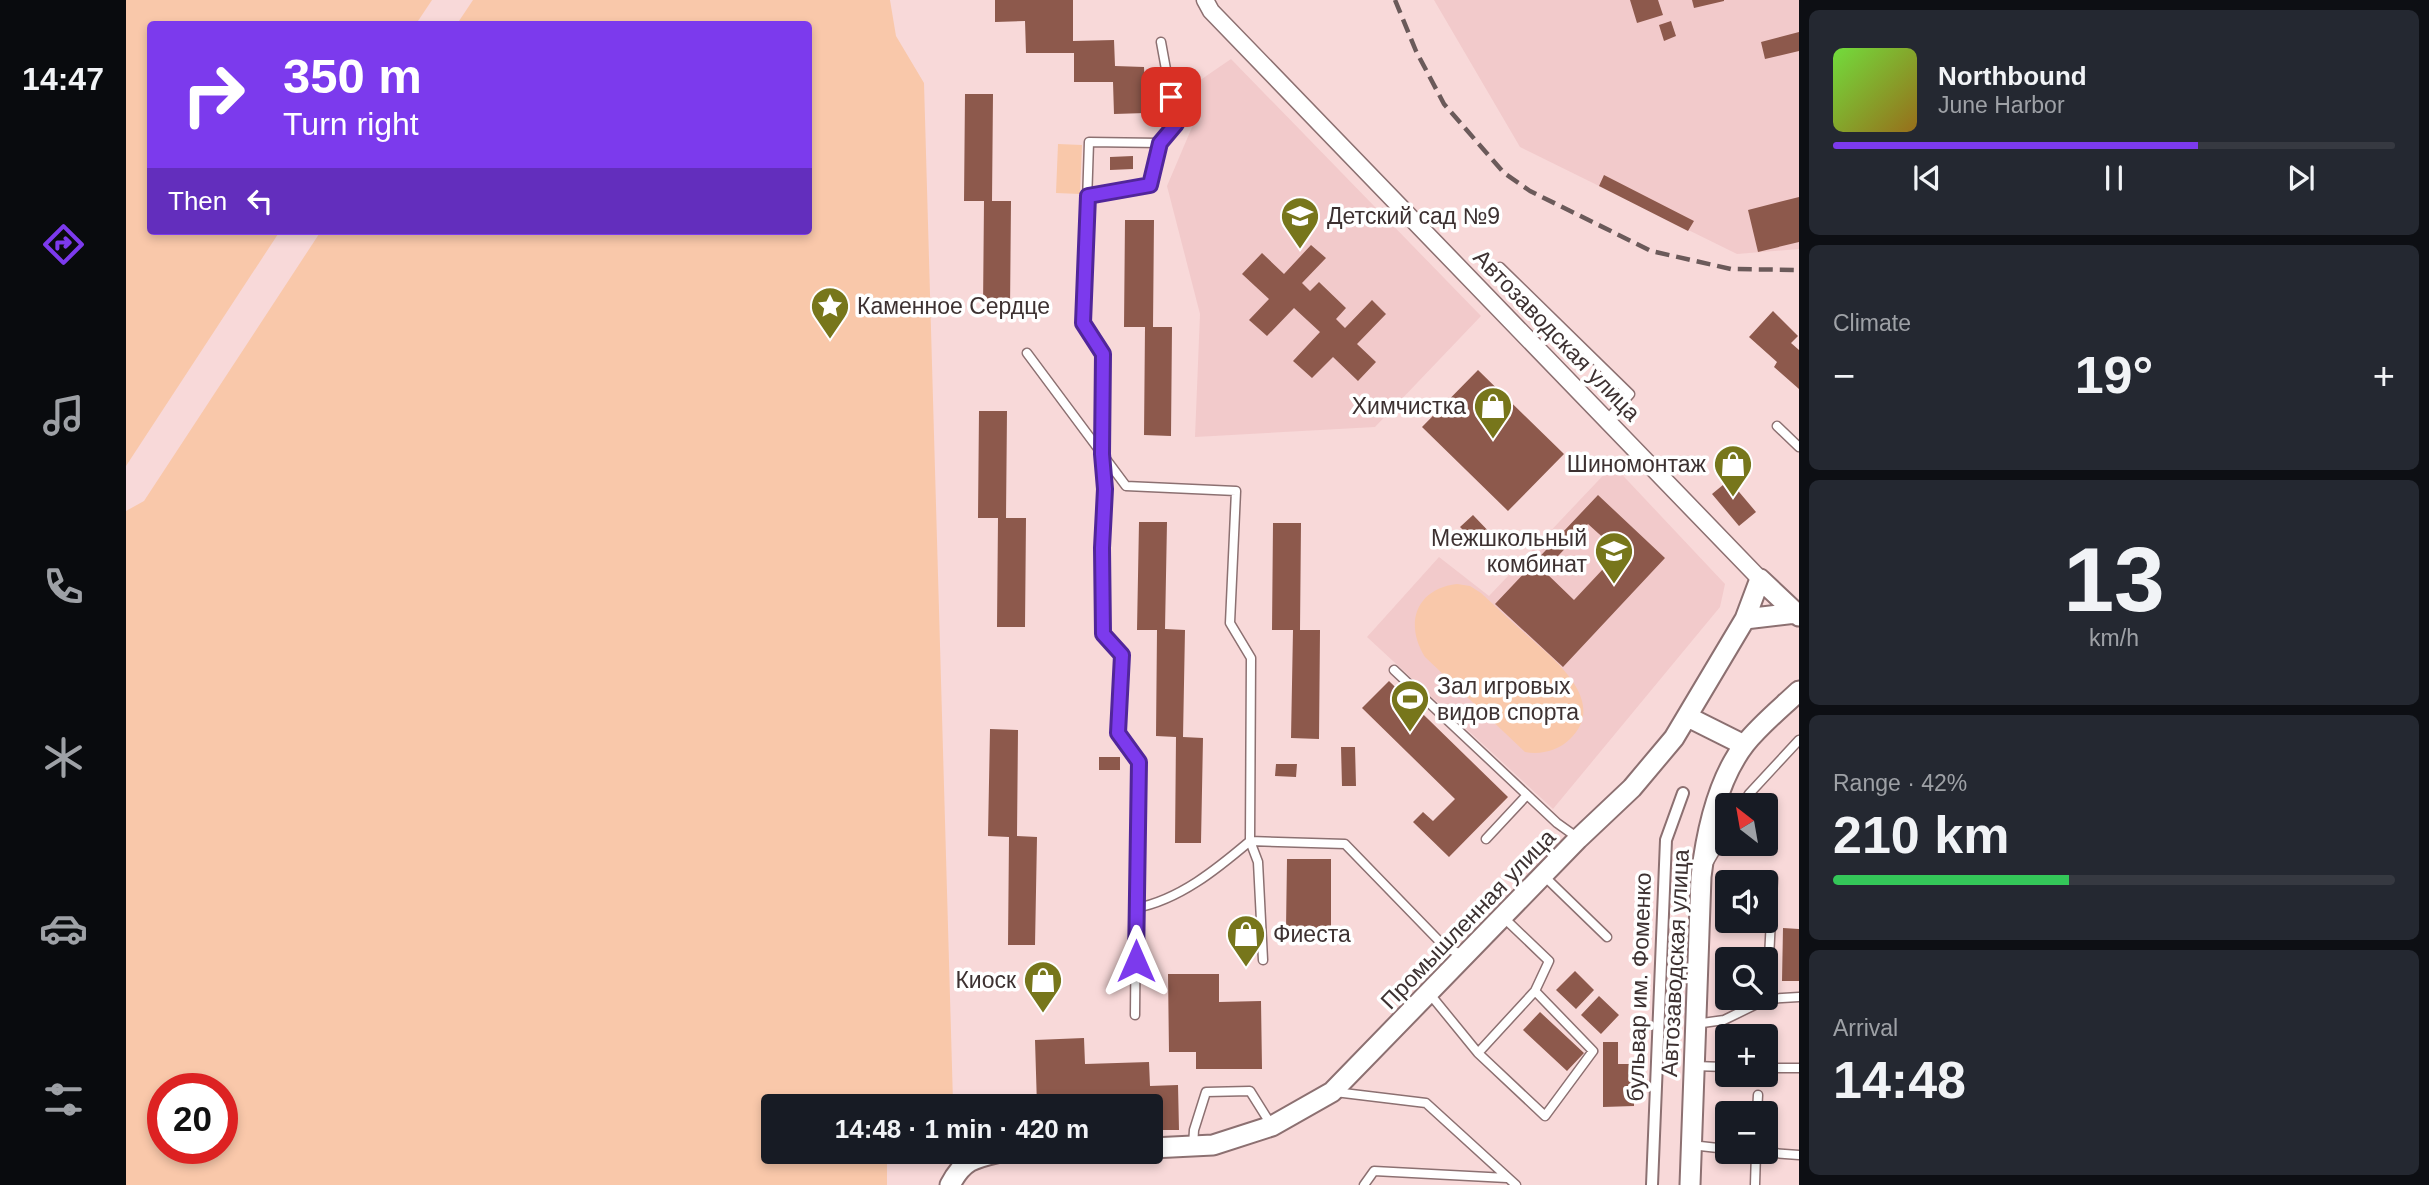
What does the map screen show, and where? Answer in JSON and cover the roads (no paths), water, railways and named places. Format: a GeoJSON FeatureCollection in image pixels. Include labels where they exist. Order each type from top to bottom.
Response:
{"type":"FeatureCollection","features":[{"type":"Feature","properties":{"kind":"street","name":"Автозаводская улица"},"geometry":{"type":"LineString","coordinates":[[1205,0],[1211,11],[1760,579]]}},
{"type":"Feature","properties":{"kind":"street"},"geometry":{"type":"LineString","coordinates":[[1760,579],[1797,615]]}},
{"type":"Feature","properties":{"kind":"street","name":"Промышленная улица"},"geometry":{"type":"LineString","coordinates":[[1163,1148],[1213,1145],[1272,1126],[1332,1092],[1578,839],[1632,788],[1688,718],[1745,619],[1760,579]]}},
{"type":"Feature","properties":{"kind":"street"},"geometry":{"type":"LineString","coordinates":[[1745,619],[1797,615]]}},
{"type":"Feature","properties":{"kind":"street","name":"Автозаводская улица"},"geometry":{"type":"LineString","coordinates":[[1690,1185],[1694,1025],[1701,877],[1706,835],[1722,788],[1744,745],[1799,691]]}},
{"type":"Feature","properties":{"kind":"street"},"geometry":{"type":"LineString","coordinates":[[1688,718],[1744,745]]}},
{"type":"Feature","properties":{"kind":"street","name":"бульвар им. Фоменко"},"geometry":{"type":"LineString","coordinates":[[1652,1185],[1666,840],[1683,793]]}},
{"type":"Feature","properties":{"kind":"street"},"geometry":{"type":"LineString","coordinates":[[950,1185],[965,1164]]}},
{"type":"Feature","properties":{"kind":"lane"},"geometry":{"type":"LineString","coordinates":[[1088,196],[1150,185],[1160,143],[1176,124],[1161,42]]}},
{"type":"Feature","properties":{"kind":"lane"},"geometry":{"type":"LineString","coordinates":[[1135,1014],[1139,762],[1118,733],[1122,655],[1103,634],[1103,354],[1083,323],[1089,142],[1160,143]]}},
{"type":"Feature","properties":{"kind":"lane"},"geometry":{"type":"LineString","coordinates":[[1500,267],[1630,394],[1606,421]]}},
{"type":"Feature","properties":{"kind":"lane"},"geometry":{"type":"LineString","coordinates":[[1027,353],[1126,486],[1236,491],[1230,623],[1251,659],[1250,841],[1258,862],[1263,960]]}},
{"type":"Feature","properties":{"kind":"lane"},"geometry":{"type":"LineString","coordinates":[[1777,426],[1799,447]]}},
{"type":"Feature","properties":{"kind":"lane"},"geometry":{"type":"LineString","coordinates":[[1394,670],[1578,839]]}},
{"type":"Feature","properties":{"kind":"lane"},"geometry":{"type":"LineString","coordinates":[[1750,793],[1799,740]]}},
{"type":"Feature","properties":{"kind":"lane"},"geometry":{"type":"LineString","coordinates":[[1486,839],[1527,795]]}},
{"type":"Feature","properties":{"kind":"lane"},"geometry":{"type":"LineString","coordinates":[[1136,908],[1159,904],[1221,866],[1250,841],[1345,844],[1445,947],[1466,956]]}},
{"type":"Feature","properties":{"kind":"lane"},"geometry":{"type":"LineString","coordinates":[[1701,877],[1715,852]]}},
{"type":"Feature","properties":{"kind":"lane"},"geometry":{"type":"LineString","coordinates":[[1543,875],[1607,937]]}},
{"type":"Feature","properties":{"kind":"lane"},"geometry":{"type":"LineString","coordinates":[[1478,1053],[1535,990],[1549,961],[1503,917]]}},
{"type":"Feature","properties":{"kind":"lane"},"geometry":{"type":"LineString","coordinates":[[1429,993],[1478,1053],[1545,1116],[1593,1051],[1535,990]]}},
{"type":"Feature","properties":{"kind":"lane"},"geometry":{"type":"LineString","coordinates":[[1778,998],[1799,997]]}},
{"type":"Feature","properties":{"kind":"lane"},"geometry":{"type":"LineString","coordinates":[[1694,1025],[1724,1020],[1744,1010]]}},
{"type":"Feature","properties":{"kind":"lane"},"geometry":{"type":"LineString","coordinates":[[1693,1066],[1715,1067]]}},
{"type":"Feature","properties":{"kind":"lane"},"geometry":{"type":"LineString","coordinates":[[1778,1068],[1799,1068]]}},
{"type":"Feature","properties":{"kind":"lane"},"geometry":{"type":"LineString","coordinates":[[1193,1148],[1194,1130],[1206,1092],[1250,1091],[1272,1126]]}},
{"type":"Feature","properties":{"kind":"lane"},"geometry":{"type":"LineString","coordinates":[[1332,1092],[1426,1103],[1516,1185]]}},
{"type":"Feature","properties":{"kind":"lane"},"geometry":{"type":"LineString","coordinates":[[1758,1095],[1758,1101]]}},
{"type":"Feature","properties":{"kind":"lane"},"geometry":{"type":"LineString","coordinates":[[1691,1145],[1715,1148]]}},
{"type":"Feature","properties":{"kind":"lane"},"geometry":{"type":"LineString","coordinates":[[1778,1154],[1799,1155]]}},
{"type":"Feature","properties":{"kind":"lane"},"geometry":{"type":"LineString","coordinates":[[1755,1185],[1756,1164]]}},
{"type":"Feature","properties":{"kind":"lane"},"geometry":{"type":"LineString","coordinates":[[1364,1185],[1374,1171],[1508,1178]]}},
{"type":"Feature","properties":{"kind":"railway"},"geometry":{"type":"LineString","coordinates":[[1395,0],[1416,51],[1444,104],[1504,173],[1530,191],[1651,251],[1731,269],[1799,270]]}},
{"type":"Feature","properties":{"kind":"place","name":"Детский сад №9"},"geometry":{"type":"Point","coordinates":[1300,250]}},
{"type":"Feature","properties":{"kind":"place","name":"Каменное Сердце"},"geometry":{"type":"Point","coordinates":[830,340]}},
{"type":"Feature","properties":{"kind":"place","name":"Химчистка"},"geometry":{"type":"Point","coordinates":[1493,440]}},
{"type":"Feature","properties":{"kind":"place","name":"Шиномонтаж"},"geometry":{"type":"Point","coordinates":[1733,498]}},
{"type":"Feature","properties":{"kind":"place","name":"Межшкольный комбинат"},"geometry":{"type":"Point","coordinates":[1614,585]}},
{"type":"Feature","properties":{"kind":"place","name":"Зал игровых видов спорта"},"geometry":{"type":"Point","coordinates":[1410,733]}},
{"type":"Feature","properties":{"kind":"place","name":"Фиеста"},"geometry":{"type":"Point","coordinates":[1246,968]}},
{"type":"Feature","properties":{"kind":"place","name":"Киоск"},"geometry":{"type":"Point","coordinates":[1043,1014]}}]}
